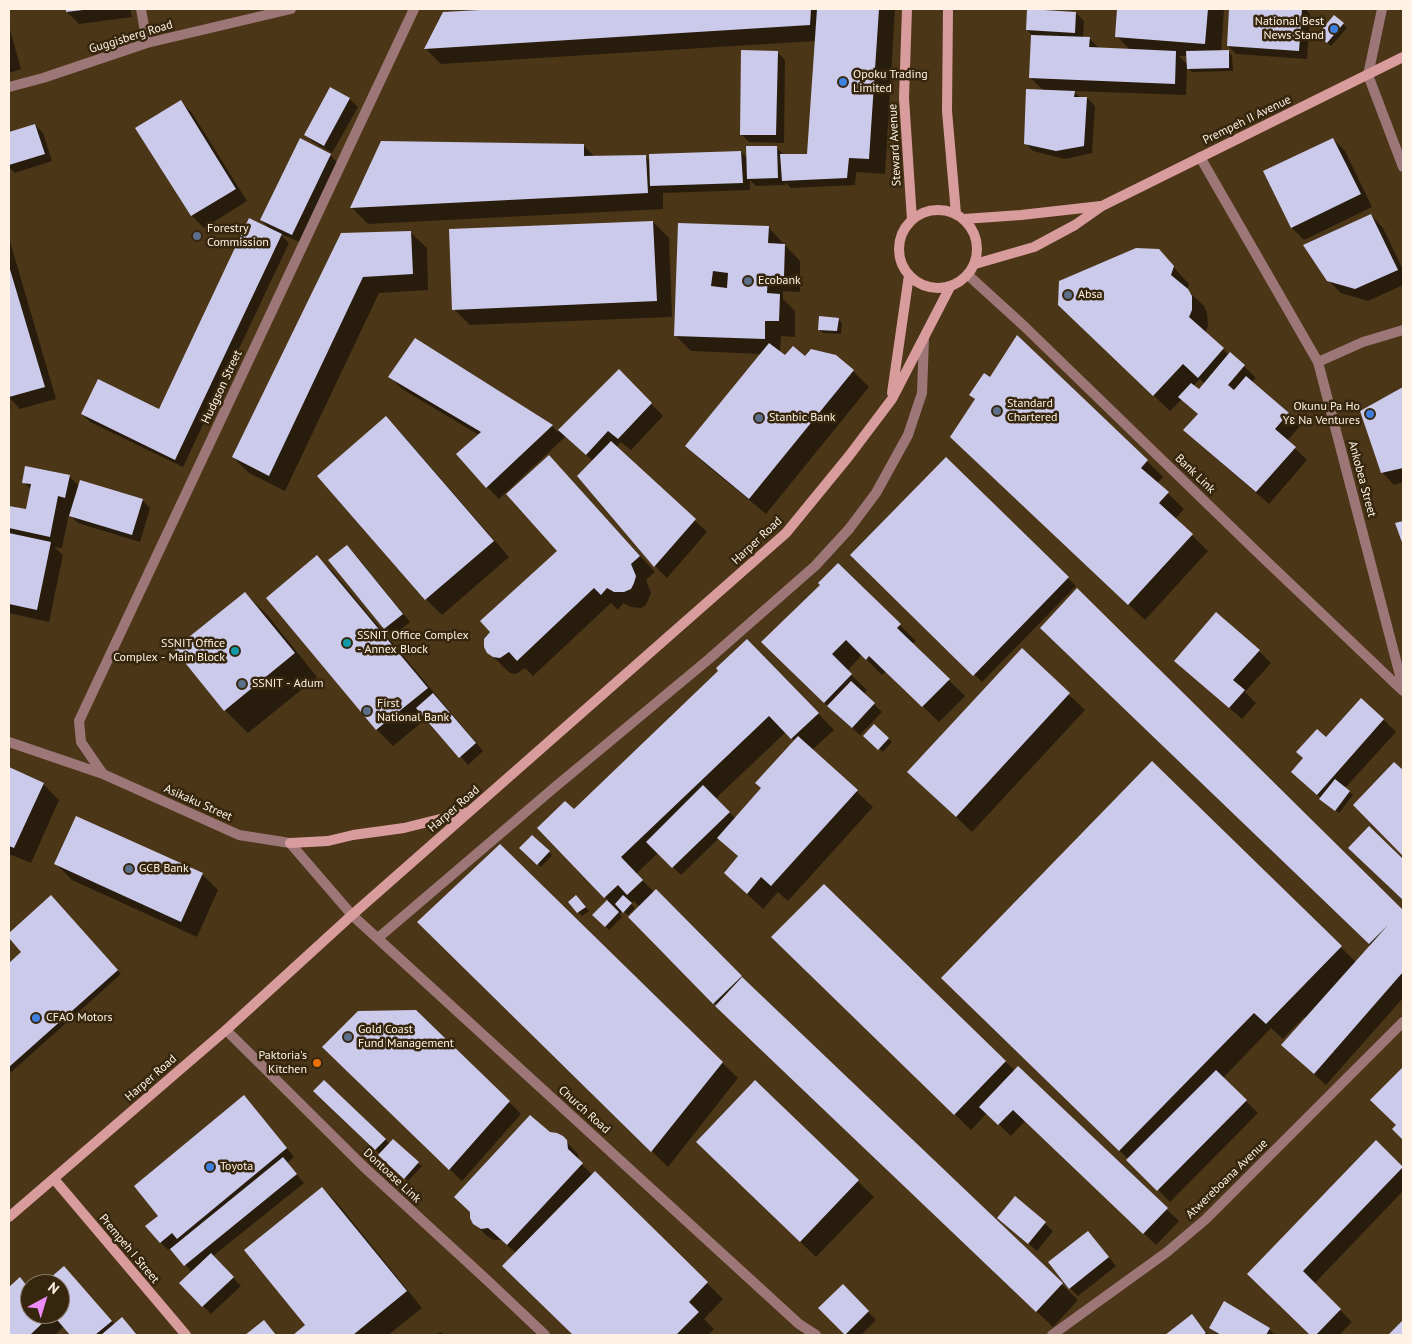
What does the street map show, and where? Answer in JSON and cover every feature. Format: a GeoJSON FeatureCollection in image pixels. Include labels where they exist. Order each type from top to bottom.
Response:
{"type":"FeatureCollection","features":[{"type":"Feature","properties":{"kind":"street"},"geometry":{"type":"LineString","coordinates":[[141,9],[147,43]]}},
{"type":"Feature","properties":{"kind":"street","name":"Guggisberg Road"},"geometry":{"type":"LineString","coordinates":[[9,87],[43,78],[147,43],[291,9]]}},
{"type":"Feature","properties":{"kind":"street","name":"Hudgson Street"},"geometry":{"type":"LineString","coordinates":[[103,774],[81,742],[79,721],[414,9]]}},
{"type":"Feature","properties":{"kind":"street","name":"Steward Avenue"},"geometry":{"type":"LineString","coordinates":[[907,9],[904,98],[912,220]]}},
{"type":"Feature","properties":{"kind":"street"},"geometry":{"type":"LineString","coordinates":[[948,9],[947,111],[960,217]]}},
{"type":"Feature","properties":{"kind":"street"},"geometry":{"type":"LineString","coordinates":[[1382,9],[1368,75],[1403,167]]}},
{"type":"Feature","properties":{"kind":"street","name":"Prempeh II Avenue"},"geometry":{"type":"LineString","coordinates":[[975,264],[1034,247],[1075,225],[1102,206],[1403,57]]}},
{"type":"Feature","properties":{"kind":"street","name":"Ankobea Street"},"geometry":{"type":"LineString","coordinates":[[1200,157],[1318,362],[1403,687]]}},
{"type":"Feature","properties":{"kind":"street","name":"Prempeh II Avenue"},"geometry":{"type":"LineString","coordinates":[[960,217],[1021,215],[1102,206]]}},
{"type":"Feature","properties":{"kind":"street"},"geometry":{"type":"LineString","coordinates":[[933,210],[944,210],[960,217],[974,232],[978,248],[975,264],[963,280],[950,287],[935,289],[920,285],[908,275],[902,265],[899,253],[900,240],[904,229],[922,213],[933,210]]}},
{"type":"Feature","properties":{"kind":"street","name":"Harper Road"},"geometry":{"type":"LineString","coordinates":[[892,399],[908,275]]}},
{"type":"Feature","properties":{"kind":"street","name":"Bank Link"},"geometry":{"type":"LineString","coordinates":[[968,275],[1024,326],[1403,691]]}},
{"type":"Feature","properties":{"kind":"street","name":"Harper Road"},"geometry":{"type":"LineString","coordinates":[[9,1217],[226,1030],[352,915],[786,533],[849,456],[892,399],[950,287]]}},
{"type":"Feature","properties":{"kind":"street"},"geometry":{"type":"LineString","coordinates":[[1318,362],[1363,342],[1403,330]]}},
{"type":"Feature","properties":{"kind":"street"},"geometry":{"type":"LineString","coordinates":[[378,938],[709,659],[815,566],[849,529],[876,493],[908,435],[922,393],[924,338]]}},
{"type":"Feature","properties":{"kind":"street","name":"Asikaku Street"},"geometry":{"type":"LineString","coordinates":[[9,742],[103,774],[239,836],[290,843]]}},
{"type":"Feature","properties":{"kind":"street"},"geometry":{"type":"LineString","coordinates":[[290,843],[328,841],[353,835],[404,828],[470,812]]}},
{"type":"Feature","properties":{"kind":"street"},"geometry":{"type":"LineString","coordinates":[[290,843],[352,915]]}},
{"type":"Feature","properties":{"kind":"street","name":"Church Road"},"geometry":{"type":"LineString","coordinates":[[352,915],[799,1324],[816,1335]]}},
{"type":"Feature","properties":{"kind":"street","name":"Atwereboana Avenue"},"geometry":{"type":"LineString","coordinates":[[1052,1335],[1167,1252],[1206,1219],[1403,1022]]}},
{"type":"Feature","properties":{"kind":"street","name":"Dontoase Link"},"geometry":{"type":"LineString","coordinates":[[226,1030],[364,1167],[545,1335]]}},
{"type":"Feature","properties":{"kind":"street","name":"Prempeh I Street"},"geometry":{"type":"LineString","coordinates":[[54,1178],[186,1335]]}},
{"type":"Feature","properties":{"kind":"street"},"geometry":{"type":"LineString","coordinates":[[799,1324],[800,1335]]}},
{"type":"Feature","properties":{"kind":"shaded area"},"geometry":{"type":"Polygon","coordinates":[[[9,9],[1403,9],[1403,1335],[9,1335],[9,9]]]}},
{"type":"Feature","properties":{"kind":"building"},"geometry":{"type":"Polygon","coordinates":[[[66,9],[83,9],[83,10],[66,12],[66,9]]]}},
{"type":"Feature","properties":{"kind":"building"},"geometry":{"type":"Polygon","coordinates":[[[499,9],[811,9],[810,25],[424,49],[443,12],[499,9]]]}},
{"type":"Feature","properties":{"kind":"building","name":"Opoku Trading Limited"},"geometry":{"type":"Polygon","coordinates":[[[817,9],[879,9],[869,159],[849,158],[847,178],[782,181],[780,154],[807,154],[817,9]]]}},
{"type":"Feature","properties":{"kind":"building"},"geometry":{"type":"Polygon","coordinates":[[[1027,9],[1076,12],[1075,33],[1026,30],[1027,9]]]}},
{"type":"Feature","properties":{"kind":"building"},"geometry":{"type":"Polygon","coordinates":[[[1117,9],[1208,9],[1205,44],[1115,37],[1117,9]]]}},
{"type":"Feature","properties":{"kind":"building"},"geometry":{"type":"Polygon","coordinates":[[[1229,9],[1302,9],[1299,51],[1227,46],[1229,9]]]}},
{"type":"Feature","properties":{"kind":"building"},"geometry":{"type":"Polygon","coordinates":[[[1334,15],[1344,23],[1327,43],[1317,35],[1334,15]]]}},
{"type":"Feature","properties":{"kind":"building"},"geometry":{"type":"Polygon","coordinates":[[[1031,35],[1090,37],[1089,47],[1176,51],[1175,84],[1029,78],[1031,35]]]}},
{"type":"Feature","properties":{"kind":"building"},"geometry":{"type":"Polygon","coordinates":[[[741,50],[778,51],[776,135],[740,135],[741,50]]]}},
{"type":"Feature","properties":{"kind":"building"},"geometry":{"type":"Polygon","coordinates":[[[1229,50],[1229,68],[1187,69],[1186,51],[1229,50]]]}},
{"type":"Feature","properties":{"kind":"building"},"geometry":{"type":"Polygon","coordinates":[[[330,87],[350,98],[324,146],[304,135],[330,87]]]}},
{"type":"Feature","properties":{"kind":"building"},"geometry":{"type":"Polygon","coordinates":[[[1026,89],[1075,91],[1074,97],[1087,97],[1084,146],[1056,151],[1024,144],[1026,89]]]}},
{"type":"Feature","properties":{"kind":"building"},"geometry":{"type":"Polygon","coordinates":[[[181,100],[236,189],[191,216],[135,128],[181,100]]]}},
{"type":"Feature","properties":{"kind":"building"},"geometry":{"type":"Polygon","coordinates":[[[35,124],[45,154],[9,165],[9,132],[35,124]]]}},
{"type":"Feature","properties":{"kind":"building"},"geometry":{"type":"Polygon","coordinates":[[[300,138],[331,154],[292,235],[260,220],[300,138]]]}},
{"type":"Feature","properties":{"kind":"building"},"geometry":{"type":"Polygon","coordinates":[[[1333,138],[1361,194],[1291,228],[1263,171],[1333,138]]]}},
{"type":"Feature","properties":{"kind":"building"},"geometry":{"type":"Polygon","coordinates":[[[381,141],[584,144],[584,156],[646,155],[648,193],[350,208],[381,141]]]}},
{"type":"Feature","properties":{"kind":"building"},"geometry":{"type":"Polygon","coordinates":[[[746,146],[777,146],[778,178],[747,179],[746,146]]]}},
{"type":"Feature","properties":{"kind":"building"},"geometry":{"type":"Polygon","coordinates":[[[741,151],[743,183],[650,186],[649,154],[741,151]]]}},
{"type":"Feature","properties":{"kind":"building"},"geometry":{"type":"Polygon","coordinates":[[[1371,214],[1398,270],[1355,289],[1327,281],[1303,245],[1371,214]]]}},
{"type":"Feature","properties":{"kind":"building"},"geometry":{"type":"Polygon","coordinates":[[[249,218],[282,234],[175,460],[81,414],[98,379],[159,409],[249,218]]]}},
{"type":"Feature","properties":{"kind":"building"},"geometry":{"type":"Polygon","coordinates":[[[653,221],[657,301],[452,310],[449,229],[653,221]]]}},
{"type":"Feature","properties":{"kind":"building","name":"Ecobank"},"geometry":{"type":"Polygon","coordinates":[[[678,223],[769,226],[768,243],[785,244],[784,276],[768,276],[767,293],[780,294],[779,321],[765,321],[765,339],[674,336],[678,223]],[[713,271],[711,286],[727,288],[728,273],[713,271]]]}},
{"type":"Feature","properties":{"kind":"building"},"geometry":{"type":"Polygon","coordinates":[[[411,231],[413,274],[363,277],[269,476],[232,457],[341,233],[411,231]]]}},
{"type":"Feature","properties":{"kind":"building"},"geometry":{"type":"Polygon","coordinates":[[[1136,248],[1159,249],[1174,266],[1171,275],[1188,289],[1192,296],[1192,310],[1189,317],[1224,348],[1198,378],[1183,364],[1153,396],[1058,305],[1059,281],[1136,248]]]}},
{"type":"Feature","properties":{"kind":"building"},"geometry":{"type":"Polygon","coordinates":[[[9,266],[45,387],[9,397],[9,266]]]}},
{"type":"Feature","properties":{"kind":"building"},"geometry":{"type":"Polygon","coordinates":[[[819,316],[839,318],[837,331],[818,330],[819,316]]]}},
{"type":"Feature","properties":{"kind":"building"},"geometry":{"type":"Polygon","coordinates":[[[1017,335],[1148,460],[1141,468],[1169,492],[1159,503],[1193,534],[1128,605],[950,437],[975,399],[969,395],[984,373],[990,377],[1017,335]]]}},
{"type":"Feature","properties":{"kind":"building"},"geometry":{"type":"Polygon","coordinates":[[[415,338],[553,425],[486,488],[456,454],[481,432],[388,377],[415,338]]]}},
{"type":"Feature","properties":{"kind":"building"},"geometry":{"type":"Polygon","coordinates":[[[769,343],[785,355],[793,346],[805,356],[811,349],[836,355],[854,370],[749,499],[685,446],[769,343]]]}},
{"type":"Feature","properties":{"kind":"building"},"geometry":{"type":"Polygon","coordinates":[[[1230,352],[1245,365],[1228,385],[1234,390],[1246,376],[1289,413],[1275,429],[1296,447],[1256,492],[1183,430],[1198,414],[1178,397],[1191,383],[1199,389],[1230,352]]]}},
{"type":"Feature","properties":{"kind":"building"},"geometry":{"type":"Polygon","coordinates":[[[619,369],[652,403],[618,439],[608,431],[586,455],[558,430],[619,369]]]}},
{"type":"Feature","properties":{"kind":"building"},"geometry":{"type":"Polygon","coordinates":[[[1403,387],[1403,468],[1381,473],[1360,411],[1403,387]]]}},
{"type":"Feature","properties":{"kind":"building"},"geometry":{"type":"Polygon","coordinates":[[[386,416],[494,541],[425,600],[317,476],[386,416]]]}},
{"type":"Feature","properties":{"kind":"building"},"geometry":{"type":"Polygon","coordinates":[[[611,441],[696,519],[654,567],[577,476],[611,441]]]}},
{"type":"Feature","properties":{"kind":"building"},"geometry":{"type":"Polygon","coordinates":[[[549,455],[640,556],[631,564],[636,576],[631,589],[624,592],[614,592],[607,588],[601,595],[594,588],[517,661],[509,652],[500,658],[493,657],[487,653],[484,647],[484,639],[490,632],[480,621],[557,551],[506,494],[549,455]]]}},
{"type":"Feature","properties":{"kind":"building"},"geometry":{"type":"Polygon","coordinates":[[[946,457],[1069,577],[973,676],[850,555],[946,457]]]}},
{"type":"Feature","properties":{"kind":"building"},"geometry":{"type":"Polygon","coordinates":[[[25,466],[70,475],[65,498],[58,496],[50,537],[9,528],[9,506],[26,509],[31,484],[22,483],[25,466]]]}},
{"type":"Feature","properties":{"kind":"building"},"geometry":{"type":"Polygon","coordinates":[[[80,480],[143,499],[132,535],[69,516],[80,480]]]}},
{"type":"Feature","properties":{"kind":"building"},"geometry":{"type":"Polygon","coordinates":[[[1403,521],[1403,545],[1395,523],[1403,521]]]}},
{"type":"Feature","properties":{"kind":"building"},"geometry":{"type":"Polygon","coordinates":[[[9,533],[51,542],[37,610],[9,604],[9,533]]]}},
{"type":"Feature","properties":{"kind":"building"},"geometry":{"type":"Polygon","coordinates":[[[347,545],[403,614],[384,629],[328,560],[347,545]]]}},
{"type":"Feature","properties":{"kind":"building","name":"SSNIT Office Complex - Annex Block"},"geometry":{"type":"Polygon","coordinates":[[[317,555],[428,688],[376,730],[266,598],[317,555]]]}},
{"type":"Feature","properties":{"kind":"building"},"geometry":{"type":"Polygon","coordinates":[[[838,563],[901,624],[897,628],[950,679],[922,707],[869,656],[866,660],[846,640],[832,654],[852,674],[824,703],[761,642],[820,585],[818,583],[838,563]]]}},
{"type":"Feature","properties":{"kind":"building"},"geometry":{"type":"Polygon","coordinates":[[[1077,588],[1403,910],[1403,972],[1314,1074],[1281,1045],[1388,925],[1369,944],[1040,628],[1077,588]]]}},
{"type":"Feature","properties":{"kind":"building","name":"SSNIT Office Complex - Main Block"},"geometry":{"type":"Polygon","coordinates":[[[245,592],[295,653],[224,711],[174,649],[245,592]]]}},
{"type":"Feature","properties":{"kind":"building"},"geometry":{"type":"Polygon","coordinates":[[[1216,612],[1260,650],[1233,680],[1245,690],[1229,708],[1174,661],[1216,612]]]}},
{"type":"Feature","properties":{"kind":"building"},"geometry":{"type":"Polygon","coordinates":[[[747,639],[819,713],[791,739],[769,716],[621,857],[643,880],[627,895],[618,885],[604,898],[537,828],[565,801],[574,809],[718,671],[716,668],[747,639]]]}},
{"type":"Feature","properties":{"kind":"building"},"geometry":{"type":"Polygon","coordinates":[[[1022,648],[1070,693],[956,817],[907,772],[1022,648]]]}},
{"type":"Feature","properties":{"kind":"building"},"geometry":{"type":"Polygon","coordinates":[[[851,681],[875,703],[852,728],[827,706],[851,681]]]}},
{"type":"Feature","properties":{"kind":"building"},"geometry":{"type":"Polygon","coordinates":[[[433,693],[476,743],[459,758],[416,708],[433,693]]]}},
{"type":"Feature","properties":{"kind":"building"},"geometry":{"type":"Polygon","coordinates":[[[1361,698],[1384,719],[1317,795],[1291,772],[1303,758],[1296,752],[1317,729],[1326,737],[1361,698]]]}},
{"type":"Feature","properties":{"kind":"building"},"geometry":{"type":"Polygon","coordinates":[[[874,724],[889,738],[878,750],[863,736],[874,724]]]}},
{"type":"Feature","properties":{"kind":"building"},"geometry":{"type":"Polygon","coordinates":[[[798,736],[858,790],[771,886],[761,877],[747,894],[724,873],[738,856],[717,838],[761,788],[755,783],[798,736]]]}},
{"type":"Feature","properties":{"kind":"building"},"geometry":{"type":"Polygon","coordinates":[[[1152,761],[1342,946],[1266,1024],[1254,1013],[1119,1151],[941,978],[1152,761]]]}},
{"type":"Feature","properties":{"kind":"building"},"geometry":{"type":"Polygon","coordinates":[[[1394,762],[1403,770],[1403,856],[1353,805],[1394,762]]]}},
{"type":"Feature","properties":{"kind":"building"},"geometry":{"type":"Polygon","coordinates":[[[9,767],[44,783],[14,848],[9,846],[9,767]]]}},
{"type":"Feature","properties":{"kind":"building"},"geometry":{"type":"Polygon","coordinates":[[[1335,779],[1350,791],[1335,811],[1319,799],[1335,779]]]}},
{"type":"Feature","properties":{"kind":"building"},"geometry":{"type":"Polygon","coordinates":[[[703,785],[730,812],[672,868],[646,842],[703,785]]]}},
{"type":"Feature","properties":{"kind":"building","name":"GCB Bank"},"geometry":{"type":"Polygon","coordinates":[[[76,816],[203,873],[181,922],[54,864],[76,816]]]}},
{"type":"Feature","properties":{"kind":"building"},"geometry":{"type":"Polygon","coordinates":[[[1369,826],[1403,859],[1403,900],[1348,848],[1369,826]]]}},
{"type":"Feature","properties":{"kind":"building"},"geometry":{"type":"Polygon","coordinates":[[[532,835],[550,851],[537,865],[519,848],[532,835]]]}},
{"type":"Feature","properties":{"kind":"building"},"geometry":{"type":"Polygon","coordinates":[[[500,844],[723,1062],[651,1152],[417,922],[500,844]]]}},
{"type":"Feature","properties":{"kind":"building"},"geometry":{"type":"Polygon","coordinates":[[[824,884],[1006,1061],[954,1115],[771,937],[824,884]]]}},
{"type":"Feature","properties":{"kind":"building"},"geometry":{"type":"Polygon","coordinates":[[[656,889],[742,976],[713,1004],[628,917],[656,889]]]}},
{"type":"Feature","properties":{"kind":"building","name":"CFAO Motors"},"geometry":{"type":"Polygon","coordinates":[[[51,895],[118,970],[9,1067],[9,963],[21,952],[9,938],[9,933],[51,895]]]}},
{"type":"Feature","properties":{"kind":"building"},"geometry":{"type":"Polygon","coordinates":[[[576,895],[586,907],[577,913],[568,902],[576,895]]]}},
{"type":"Feature","properties":{"kind":"building"},"geometry":{"type":"Polygon","coordinates":[[[623,895],[632,903],[623,913],[615,904],[623,895]]]}},
{"type":"Feature","properties":{"kind":"building"},"geometry":{"type":"Polygon","coordinates":[[[607,900],[619,912],[605,927],[592,915],[607,900]]]}},
{"type":"Feature","properties":{"kind":"building"},"geometry":{"type":"Polygon","coordinates":[[[742,977],[1063,1283],[1036,1312],[715,1006],[742,977]]]}},
{"type":"Feature","properties":{"kind":"building"},"geometry":{"type":"Polygon","coordinates":[[[416,1010],[510,1101],[449,1170],[322,1047],[358,1011],[416,1010]]]}},
{"type":"Feature","properties":{"kind":"building"},"geometry":{"type":"Polygon","coordinates":[[[1018,1066],[1168,1208],[1143,1234],[1013,1110],[998,1125],[979,1107],[1018,1066]]]}},
{"type":"Feature","properties":{"kind":"building"},"geometry":{"type":"Polygon","coordinates":[[[1403,1067],[1403,1140],[1392,1129],[1396,1125],[1370,1100],[1403,1067]]]}},
{"type":"Feature","properties":{"kind":"building"},"geometry":{"type":"Polygon","coordinates":[[[1216,1070],[1247,1100],[1157,1191],[1126,1160],[1216,1070]]]}},
{"type":"Feature","properties":{"kind":"building"},"geometry":{"type":"Polygon","coordinates":[[[324,1080],[386,1139],[375,1150],[313,1091],[324,1080]]]}},
{"type":"Feature","properties":{"kind":"building"},"geometry":{"type":"Polygon","coordinates":[[[755,1080],[859,1180],[800,1242],[696,1142],[755,1080]]]}},
{"type":"Feature","properties":{"kind":"building","name":"Toyota"},"geometry":{"type":"Polygon","coordinates":[[[244,1095],[287,1148],[177,1239],[172,1233],[160,1243],[145,1226],[158,1216],[134,1186],[244,1095]]]}},
{"type":"Feature","properties":{"kind":"building"},"geometry":{"type":"Polygon","coordinates":[[[530,1115],[550,1132],[563,1136],[567,1140],[568,1149],[583,1163],[507,1245],[488,1228],[481,1229],[473,1224],[470,1212],[454,1197],[530,1115]]]}},
{"type":"Feature","properties":{"kind":"building"},"geometry":{"type":"Polygon","coordinates":[[[393,1139],[419,1162],[404,1179],[378,1155],[393,1139]]]}},
{"type":"Feature","properties":{"kind":"building"},"geometry":{"type":"Polygon","coordinates":[[[1376,1140],[1403,1167],[1303,1271],[1341,1309],[1316,1335],[1310,1335],[1247,1274],[1376,1140]]]}},
{"type":"Feature","properties":{"kind":"building"},"geometry":{"type":"Polygon","coordinates":[[[283,1157],[297,1174],[184,1266],[170,1249],[283,1157]]]}},
{"type":"Feature","properties":{"kind":"building"},"geometry":{"type":"Polygon","coordinates":[[[595,1171],[708,1282],[689,1302],[699,1312],[676,1335],[573,1335],[502,1266],[595,1171]]]}},
{"type":"Feature","properties":{"kind":"building"},"geometry":{"type":"Polygon","coordinates":[[[322,1187],[407,1291],[353,1335],[293,1335],[305,1325],[244,1250],[322,1187]]]}},
{"type":"Feature","properties":{"kind":"building"},"geometry":{"type":"Polygon","coordinates":[[[1015,1196],[1046,1222],[1028,1244],[997,1218],[1015,1196]]]}},
{"type":"Feature","properties":{"kind":"building"},"geometry":{"type":"Polygon","coordinates":[[[1088,1231],[1109,1257],[1069,1289],[1048,1262],[1088,1231]]]}},
{"type":"Feature","properties":{"kind":"building"},"geometry":{"type":"Polygon","coordinates":[[[211,1253],[234,1277],[202,1307],[179,1283],[211,1253]]]}},
{"type":"Feature","properties":{"kind":"building"},"geometry":{"type":"Polygon","coordinates":[[[64,1266],[112,1321],[95,1335],[70,1335],[61,1324],[70,1324],[70,1274],[55,1274],[64,1266]]]}},
{"type":"Feature","properties":{"kind":"building"},"geometry":{"type":"Polygon","coordinates":[[[20,1277],[20,1324],[42,1324],[30,1335],[9,1335],[9,1287],[20,1277]]]}},
{"type":"Feature","properties":{"kind":"building"},"geometry":{"type":"Polygon","coordinates":[[[843,1284],[869,1311],[845,1335],[818,1308],[843,1284]]]}},
{"type":"Feature","properties":{"kind":"building"},"geometry":{"type":"Polygon","coordinates":[[[1224,1301],[1270,1328],[1266,1335],[1221,1335],[1209,1328],[1224,1301]]]}},
{"type":"Feature","properties":{"kind":"building"},"geometry":{"type":"Polygon","coordinates":[[[1192,1314],[1206,1333],[1203,1335],[1165,1335],[1192,1314]]]}},
{"type":"Feature","properties":{"kind":"building"},"geometry":{"type":"Polygon","coordinates":[[[122,1317],[137,1335],[101,1335],[122,1317]]]}},
{"type":"Feature","properties":{"kind":"building"},"geometry":{"type":"Polygon","coordinates":[[[264,1320],[276,1335],[245,1335],[264,1320]]]}},
{"type":"Feature","properties":{"kind":"building"},"geometry":{"type":"Polygon","coordinates":[[[1403,1320],[1403,1335],[1388,1335],[1403,1320]]]}},
{"type":"Feature","properties":{"kind":"place","name":"National Best News Stand"},"geometry":{"type":"Point","coordinates":[1334,29]}},
{"type":"Feature","properties":{"kind":"place","name":"Opoku Trading Limited"},"geometry":{"type":"Point","coordinates":[843,82]}},
{"type":"Feature","properties":{"kind":"place","name":"Forestry Commission"},"geometry":{"type":"Point","coordinates":[197,236]}},
{"type":"Feature","properties":{"kind":"place","name":"Ecobank"},"geometry":{"type":"Point","coordinates":[748,281]}},
{"type":"Feature","properties":{"kind":"place","name":"Absa"},"geometry":{"type":"Point","coordinates":[1068,295]}},
{"type":"Feature","properties":{"kind":"place","name":"Standard Chartered"},"geometry":{"type":"Point","coordinates":[997,411]}},
{"type":"Feature","properties":{"kind":"place","name":"Okunu Pa Ho Yɛ Na Ventures"},"geometry":{"type":"Point","coordinates":[1370,414]}},
{"type":"Feature","properties":{"kind":"place","name":"Stanbic Bank"},"geometry":{"type":"Point","coordinates":[759,418]}},
{"type":"Feature","properties":{"kind":"place","name":"SSNIT Office Complex - Annex Block"},"geometry":{"type":"Point","coordinates":[347,643]}},
{"type":"Feature","properties":{"kind":"place","name":"SSNIT Office Complex - Main Block"},"geometry":{"type":"Point","coordinates":[235,651]}},
{"type":"Feature","properties":{"kind":"place","name":"SSNIT - Adum"},"geometry":{"type":"Point","coordinates":[242,684]}},
{"type":"Feature","properties":{"kind":"place","name":"First National Bank"},"geometry":{"type":"Point","coordinates":[367,711]}},
{"type":"Feature","properties":{"kind":"place","name":"GCB Bank"},"geometry":{"type":"Point","coordinates":[129,869]}},
{"type":"Feature","properties":{"kind":"place","name":"CFAO Motors"},"geometry":{"type":"Point","coordinates":[36,1018]}},
{"type":"Feature","properties":{"kind":"place","name":"Gold Coast Fund Management"},"geometry":{"type":"Point","coordinates":[348,1037]}},
{"type":"Feature","properties":{"kind":"place","name":"Paktoria's Kitchen"},"geometry":{"type":"Point","coordinates":[317,1063]}},
{"type":"Feature","properties":{"kind":"place","name":"Toyota"},"geometry":{"type":"Point","coordinates":[210,1167]}}]}
